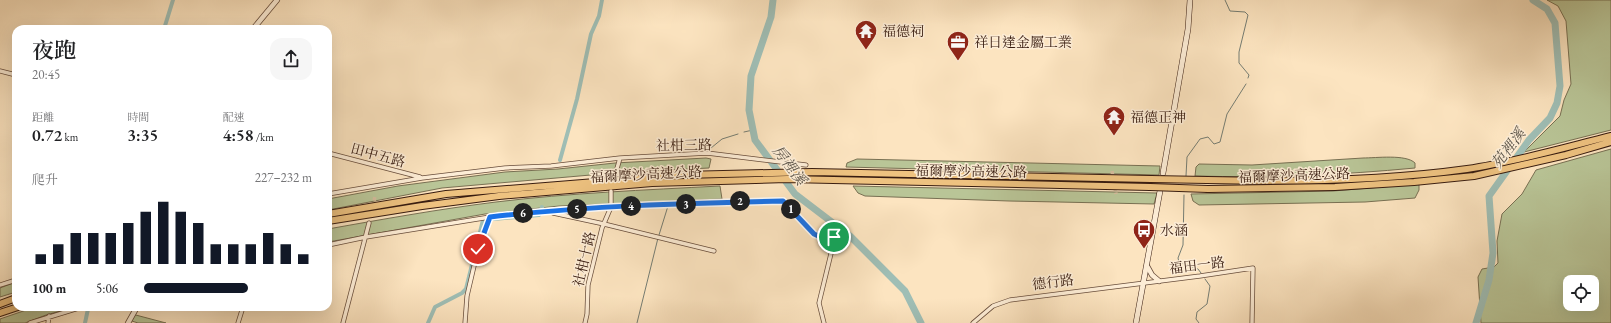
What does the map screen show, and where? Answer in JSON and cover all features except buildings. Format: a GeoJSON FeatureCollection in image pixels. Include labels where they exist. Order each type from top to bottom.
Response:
{"type":"FeatureCollection","features":[{"type":"Feature","properties":{"kind":"highway","name":"福爾摩沙高速公路"},"geometry":{"type":"LineString","coordinates":[[332,220],[498,196],[652,183],[787,179],[1208,189],[1335,187],[1414,182],[1474,176],[1565,151],[1611,136]]}},
{"type":"Feature","properties":{"kind":"highway","name":"福爾摩沙高速公路"},"geometry":{"type":"LineString","coordinates":[[332,213],[446,194],[651,177],[721,174],[860,173],[1207,180],[1336,180],[1413,175],[1467,169],[1611,142]]}},
{"type":"Feature","properties":{"kind":"highway"},"geometry":{"type":"LineString","coordinates":[[0,304],[12,300]]}},
{"type":"Feature","properties":{"kind":"highway"},"geometry":{"type":"LineString","coordinates":[[0,314],[12,309]]}},
{"type":"Feature","properties":{"kind":"main road"},"geometry":{"type":"LineString","coordinates":[[1163,172],[1188,29],[1190,0]]}},
{"type":"Feature","properties":{"kind":"main road"},"geometry":{"type":"LineString","coordinates":[[1136,323],[1160,191]]}},
{"type":"Feature","properties":{"kind":"street"},"geometry":{"type":"LineString","coordinates":[[256,25],[277,0]]}},
{"type":"Feature","properties":{"kind":"street"},"geometry":{"type":"LineString","coordinates":[[0,71],[12,74]]}},
{"type":"Feature","properties":{"kind":"street","name":"社柑三路"},"geometry":{"type":"LineString","coordinates":[[332,193],[422,178],[505,168],[551,166],[620,158],[695,153],[806,165]]}},
{"type":"Feature","properties":{"kind":"street","name":"田中五路"},"geometry":{"type":"LineString","coordinates":[[332,154],[422,178]]}},
{"type":"Feature","properties":{"kind":"street"},"geometry":{"type":"LineString","coordinates":[[616,172],[620,158]]}},
{"type":"Feature","properties":{"kind":"street"},"geometry":{"type":"LineString","coordinates":[[611,191],[611,207]]}},
{"type":"Feature","properties":{"kind":"street"},"geometry":{"type":"LineString","coordinates":[[332,244],[366,237],[490,217],[538,212],[611,207],[783,201],[814,234],[823,238],[835,237],[818,303],[824,323]]}},
{"type":"Feature","properties":{"kind":"street","name":"社柑十路"},"geometry":{"type":"LineString","coordinates":[[585,323],[587,314],[588,285],[604,224],[611,207]]}},
{"type":"Feature","properties":{"kind":"street"},"geometry":{"type":"LineString","coordinates":[[551,212],[714,251]]}},
{"type":"Feature","properties":{"kind":"street"},"geometry":{"type":"LineString","coordinates":[[466,323],[467,296],[478,249],[490,217]]}},
{"type":"Feature","properties":{"kind":"street"},"geometry":{"type":"LineString","coordinates":[[343,323],[369,223]]}},
{"type":"Feature","properties":{"kind":"street"},"geometry":{"type":"LineString","coordinates":[[1147,266],[1152,275],[1159,281]]}},
{"type":"Feature","properties":{"kind":"street","name":"福田一路"},"geometry":{"type":"LineString","coordinates":[[1144,283],[1253,268],[1252,323]]}},
{"type":"Feature","properties":{"kind":"street"},"geometry":{"type":"LineString","coordinates":[[0,285],[12,281]]}},
{"type":"Feature","properties":{"kind":"street","name":"德行路"},"geometry":{"type":"LineString","coordinates":[[973,323],[993,306],[1010,300],[1144,283]]}},
{"type":"Feature","properties":{"kind":"street"},"geometry":{"type":"LineString","coordinates":[[30,323],[67,311]]}},
{"type":"Feature","properties":{"kind":"street"},"geometry":{"type":"LineString","coordinates":[[128,323],[135,311]]}},
{"type":"Feature","properties":{"kind":"street"},"geometry":{"type":"LineString","coordinates":[[238,323],[242,311]]}},
{"type":"Feature","properties":{"kind":"street"},"geometry":{"type":"LineString","coordinates":[[48,323],[49,316]]}},
{"type":"Feature","properties":{"kind":"green space"},"geometry":{"type":"Polygon","coordinates":[[[1547,0],[1611,0],[1611,130],[1524,152],[1560,116],[1564,100],[1571,84],[1566,21],[1558,6],[1547,0]]]}},
{"type":"Feature","properties":{"kind":"green space"},"geometry":{"type":"Polygon","coordinates":[[[1611,149],[1611,323],[1481,323],[1478,277],[1482,269],[1494,267],[1498,263],[1497,241],[1502,214],[1522,194],[1536,170],[1611,149]]]}},
{"type":"Feature","properties":{"kind":"green space"},"geometry":{"type":"Polygon","coordinates":[[[706,158],[711,159],[709,168],[625,172],[442,188],[332,209],[332,198],[398,186],[505,172],[558,169],[615,163],[706,158]]]}},
{"type":"Feature","properties":{"kind":"green space"},"geometry":{"type":"Polygon","coordinates":[[[1363,158],[1405,158],[1415,163],[1415,168],[1250,177],[1195,176],[1196,167],[1199,164],[1252,165],[1363,158]]]}},
{"type":"Feature","properties":{"kind":"green space"},"geometry":{"type":"Polygon","coordinates":[[[857,159],[1160,166],[1159,175],[846,167],[847,163],[857,159]]]}},
{"type":"Feature","properties":{"kind":"green space"},"geometry":{"type":"Polygon","coordinates":[[[1419,184],[1419,190],[1415,198],[1365,202],[1199,205],[1193,201],[1191,194],[1333,191],[1419,184]]]}},
{"type":"Feature","properties":{"kind":"green space"},"geometry":{"type":"Polygon","coordinates":[[[720,186],[722,199],[559,206],[485,214],[332,241],[332,228],[412,214],[524,199],[636,190],[720,186]]]}},
{"type":"Feature","properties":{"kind":"green space"},"geometry":{"type":"Polygon","coordinates":[[[853,186],[1157,193],[1154,204],[1009,201],[865,196],[858,193],[853,186]]]}},
{"type":"Feature","properties":{"kind":"green space"},"geometry":{"type":"Polygon","coordinates":[[[12,284],[12,293],[0,297],[0,288],[12,284]]]}},
{"type":"Feature","properties":{"kind":"green space"},"geometry":{"type":"Polygon","coordinates":[[[23,311],[60,311],[25,323],[0,323],[0,319],[23,311]]]}},
{"type":"Feature","properties":{"kind":"green space"},"geometry":{"type":"Polygon","coordinates":[[[132,314],[166,323],[138,323],[129,320],[132,314]]]}},
{"type":"Feature","properties":{"kind":"waterway"},"geometry":{"type":"LineString","coordinates":[[165,25],[173,0]]}},
{"type":"Feature","properties":{"kind":"waterway"},"geometry":{"type":"LineString","coordinates":[[560,160],[577,99],[591,34],[599,16],[602,0]]}},
{"type":"Feature","properties":{"kind":"waterway","name":"房裡溪"},"geometry":{"type":"LineString","coordinates":[[773,0],[771,17],[751,76],[749,110],[755,140],[795,194],[850,236],[905,291],[921,323]]}},
{"type":"Feature","properties":{"kind":"waterway"},"geometry":{"type":"LineString","coordinates":[[1225,0],[1230,11],[1245,12],[1248,15],[1239,52],[1239,63],[1249,75],[1248,78]]}},
{"type":"Feature","properties":{"kind":"waterway","name":"苑裡溪"},"geometry":{"type":"LineString","coordinates":[[1476,323],[1489,280],[1493,253],[1489,196],[1529,140],[1550,118],[1557,103],[1560,86],[1555,23],[1547,9],[1533,0]]}},
{"type":"Feature","properties":{"kind":"waterway"},"geometry":{"type":"LineString","coordinates":[[1186,176],[1187,157],[1200,139],[1208,137],[1214,144],[1220,142],[1227,114],[1246,84]]}},
{"type":"Feature","properties":{"kind":"waterway"},"geometry":{"type":"LineString","coordinates":[[744,132],[753,130]]}},
{"type":"Feature","properties":{"kind":"waterway"},"geometry":{"type":"LineString","coordinates":[[711,148],[722,139],[738,134]]}},
{"type":"Feature","properties":{"kind":"waterway"},"geometry":{"type":"LineString","coordinates":[[1184,195],[1183,245],[1178,258],[1179,262],[1198,269],[1201,273]]}},
{"type":"Feature","properties":{"kind":"waterway"},"geometry":{"type":"LineString","coordinates":[[659,235],[668,206]]}},
{"type":"Feature","properties":{"kind":"waterway"},"geometry":{"type":"LineString","coordinates":[[494,219],[539,215],[542,207]]}},
{"type":"Feature","properties":{"kind":"waterway"},"geometry":{"type":"LineString","coordinates":[[428,323],[435,307],[462,293],[466,289],[483,220]]}},
{"type":"Feature","properties":{"kind":"waterway"},"geometry":{"type":"LineString","coordinates":[[637,323],[658,238]]}},
{"type":"Feature","properties":{"kind":"waterway"},"geometry":{"type":"LineString","coordinates":[[1199,323],[1196,319],[1197,312],[1207,304],[1210,286],[1205,279]]}},
{"type":"Feature","properties":{"kind":"waterway"},"geometry":{"type":"LineString","coordinates":[[85,323],[88,311]]}},
{"type":"Feature","properties":{"kind":"tunnel"},"geometry":{"type":"LineString","coordinates":[[1112,171],[1116,194]]}},
{"type":"Feature","properties":{"kind":"tunnel"},"geometry":{"type":"LineString","coordinates":[[373,206],[375,196]]}},
{"type":"Feature","properties":{"kind":"place","name":"福德祠"},"geometry":{"type":"Point","coordinates":[866,50]}},
{"type":"Feature","properties":{"kind":"place","name":"祥日達金屬工業"},"geometry":{"type":"Point","coordinates":[958,62]}},
{"type":"Feature","properties":{"kind":"place","name":"福德正神"},"geometry":{"type":"Point","coordinates":[1114,136]}},
{"type":"Feature","properties":{"kind":"place","name":"水涵"},"geometry":{"type":"Point","coordinates":[1144,250]}},
{"type":"Feature","properties":{"kind":"route"},"geometry":{"type":"LineString","coordinates":[[478,249],[490,217],[611,207],[730,202],[783,201],[814,234],[823,238],[834,237]]}}]}
